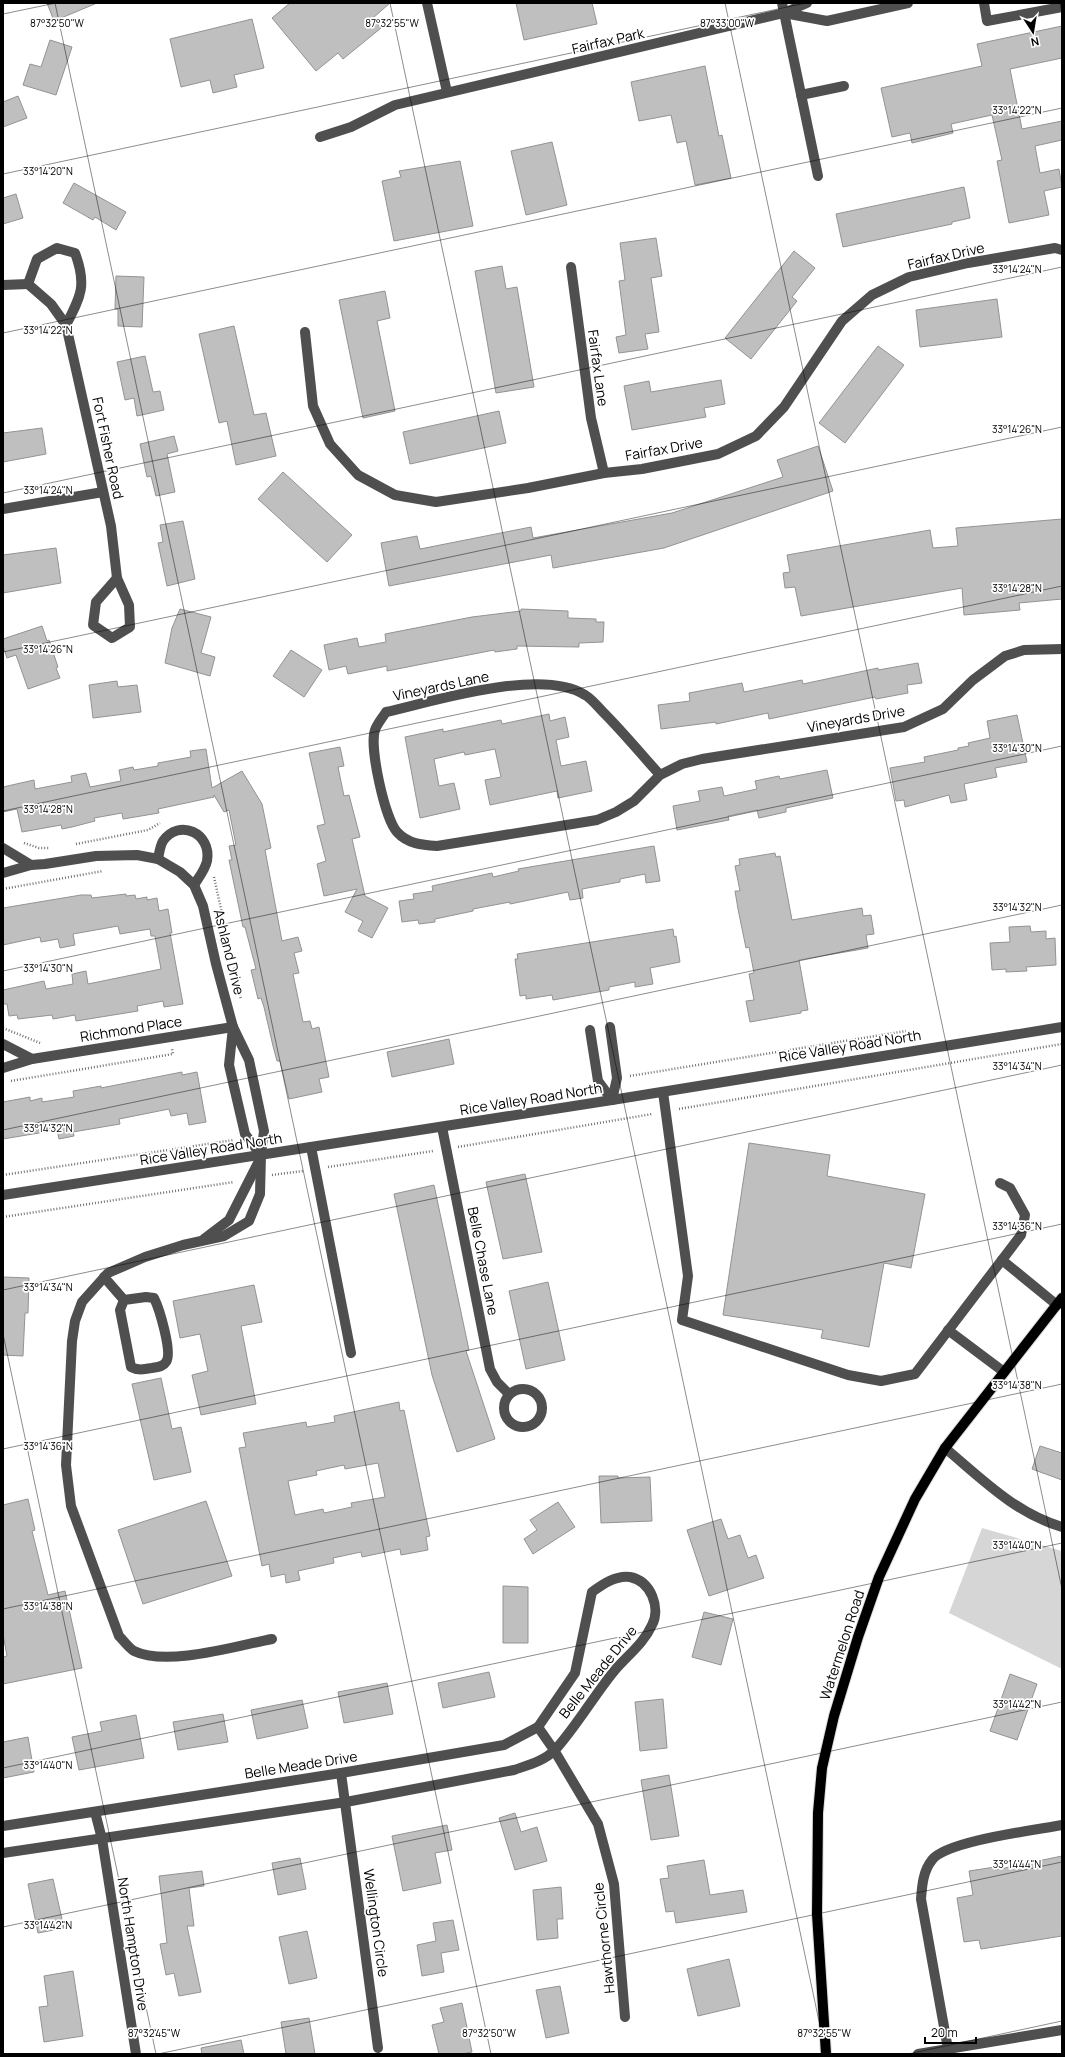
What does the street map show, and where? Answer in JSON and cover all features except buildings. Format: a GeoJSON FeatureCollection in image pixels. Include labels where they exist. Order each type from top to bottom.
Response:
{"type":"FeatureCollection","features":[{"type":"Feature","properties":{"kind":"main road","name":"Watermelon Road"},"geometry":{"type":"LineString","coordinates":[[826,2054],[817,1914],[818,1813],[822,1768],[845,1677],[879,1577],[915,1499],[946,1448],[1059,1302]]}},
{"type":"Feature","properties":{"kind":"street"},"geometry":{"type":"LineString","coordinates":[[427,3],[447,92]]}},
{"type":"Feature","properties":{"kind":"street"},"geometry":{"type":"LineString","coordinates":[[807,3],[783,8],[818,176]]}},
{"type":"Feature","properties":{"kind":"street","name":"Fairfax Park"},"geometry":{"type":"LineString","coordinates":[[320,137],[351,127],[395,105],[732,27],[783,8],[827,21],[908,3]]}},
{"type":"Feature","properties":{"kind":"street"},"geometry":{"type":"LineString","coordinates":[[984,3],[987,20],[1062,7]]}},
{"type":"Feature","properties":{"kind":"street"},"geometry":{"type":"LineString","coordinates":[[801,95],[844,86]]}},
{"type":"Feature","properties":{"kind":"street"},"geometry":{"type":"LineString","coordinates":[[3,285],[28,284],[37,259],[57,248],[75,253],[82,273],[79,299],[66,325]]}},
{"type":"Feature","properties":{"kind":"street","name":"Fairfax Drive"},"geometry":{"type":"LineString","coordinates":[[305,332],[313,406],[330,444],[358,475],[395,495],[436,502],[528,488],[604,472],[642,469],[718,454],[756,436],[784,407],[842,321],[872,295],[909,277],[968,263],[1060,248]]}},
{"type":"Feature","properties":{"kind":"street","name":"Fairfax Lane"},"geometry":{"type":"LineString","coordinates":[[572,267],[591,418],[604,472]]}},
{"type":"Feature","properties":{"kind":"street","name":"Fort Fisher Road"},"geometry":{"type":"LineString","coordinates":[[28,284],[51,304],[66,325],[112,526],[117,578],[129,605],[130,627],[112,638],[94,625],[96,602],[117,578]]}},
{"type":"Feature","properties":{"kind":"street"},"geometry":{"type":"LineString","coordinates":[[3,509],[103,492]]}},
{"type":"Feature","properties":{"kind":"street","name":"Vineyards Drive"},"geometry":{"type":"LineString","coordinates":[[660,775],[682,764],[702,759],[904,727],[942,709],[973,680],[1005,656],[1024,650],[1062,649]]}},
{"type":"Feature","properties":{"kind":"street","name":"Vineyards Lane"},"geometry":{"type":"LineString","coordinates":[[527,684],[568,686],[586,695],[615,724],[660,775],[634,801],[616,812],[597,820],[437,846],[414,844],[396,831],[381,791],[373,752],[374,730],[386,712],[467,693],[527,684]]}},
{"type":"Feature","properties":{"kind":"street"},"geometry":{"type":"LineString","coordinates":[[158,859],[163,842],[171,834],[180,830],[190,830],[200,835],[205,842],[207,861],[203,871],[194,885]]}},
{"type":"Feature","properties":{"kind":"street"},"geometry":{"type":"LineString","coordinates":[[3,848],[31,864]]}},
{"type":"Feature","properties":{"kind":"street","name":"Ashland Drive"},"geometry":{"type":"LineString","coordinates":[[3,873],[31,864],[45,864],[96,856],[137,855],[158,859],[180,872],[194,885],[203,906],[216,964],[233,1027],[249,1060],[264,1131],[261,1155]]}},
{"type":"Feature","properties":{"kind":"street","name":"Ashland Drive"},"geometry":{"type":"LineString","coordinates":[[233,1027],[229,1065],[247,1138],[261,1155]]}},
{"type":"Feature","properties":{"kind":"street","name":"Richmond Place"},"geometry":{"type":"LineString","coordinates":[[3,1068],[32,1058],[233,1027]]}},
{"type":"Feature","properties":{"kind":"street"},"geometry":{"type":"LineString","coordinates":[[610,1027],[617,1078],[612,1100]]}},
{"type":"Feature","properties":{"kind":"street","name":"Rice Valley Road North"},"geometry":{"type":"LineString","coordinates":[[3,1195],[311,1148],[1062,1027]]}},
{"type":"Feature","properties":{"kind":"street"},"geometry":{"type":"LineString","coordinates":[[590,1030],[598,1081],[612,1100]]}},
{"type":"Feature","properties":{"kind":"street"},"geometry":{"type":"LineString","coordinates":[[3,1044],[32,1058]]}},
{"type":"Feature","properties":{"kind":"street"},"geometry":{"type":"LineString","coordinates":[[663,1092],[688,1276],[682,1320],[848,1374],[881,1381],[915,1374],[1021,1235],[1025,1216],[1010,1188],[1000,1183]]}},
{"type":"Feature","properties":{"kind":"street","name":"Belle Chase Lane"},"geometry":{"type":"LineString","coordinates":[[442,1127],[490,1369],[497,1382],[509,1394]]}},
{"type":"Feature","properties":{"kind":"street"},"geometry":{"type":"LineString","coordinates":[[311,1148],[351,1353]]}},
{"type":"Feature","properties":{"kind":"street"},"geometry":{"type":"LineString","coordinates":[[202,1240],[229,1220],[255,1178],[261,1155]]}},
{"type":"Feature","properties":{"kind":"street"},"geometry":{"type":"LineString","coordinates":[[255,1178],[260,1194],[249,1221],[224,1236],[202,1240],[145,1257],[108,1273],[82,1302],[75,1321],[72,1341],[66,1465],[71,1506],[120,1636],[133,1650],[153,1657],[173,1657],[272,1640]]}},
{"type":"Feature","properties":{"kind":"street"},"geometry":{"type":"LineString","coordinates":[[1002,1260],[1059,1302]]}},
{"type":"Feature","properties":{"kind":"street"},"geometry":{"type":"LineString","coordinates":[[104,1278],[124,1300]]}},
{"type":"Feature","properties":{"kind":"street"},"geometry":{"type":"LineString","coordinates":[[146,1297],[154,1298],[158,1306],[168,1352],[167,1361],[163,1366],[138,1370],[131,1367],[120,1310],[124,1300],[146,1297]]}},
{"type":"Feature","properties":{"kind":"street"},"geometry":{"type":"LineString","coordinates":[[948,1330],[1004,1372]]}},
{"type":"Feature","properties":{"kind":"street"},"geometry":{"type":"LineString","coordinates":[[946,1448],[1006,1500],[1042,1521],[1062,1527]]}},
{"type":"Feature","properties":{"kind":"street","name":"Belle Meade Drive"},"geometry":{"type":"LineString","coordinates":[[3,1826],[341,1773],[504,1745],[538,1727],[575,1673],[592,1592],[610,1579],[631,1577],[648,1587],[656,1606],[653,1624],[643,1640],[616,1669],[554,1750],[536,1762],[514,1770],[346,1802],[3,1853]]}},
{"type":"Feature","properties":{"kind":"street","name":"Hawthorne Circle"},"geometry":{"type":"LineString","coordinates":[[538,1727],[554,1750],[598,1824],[614,1884],[625,2017]]}},
{"type":"Feature","properties":{"kind":"street","name":"Wellington Circle"},"geometry":{"type":"LineString","coordinates":[[341,1773],[378,2048]]}},
{"type":"Feature","properties":{"kind":"street"},"geometry":{"type":"LineString","coordinates":[[95,1812],[102,1839]]}},
{"type":"Feature","properties":{"kind":"street"},"geometry":{"type":"LineString","coordinates":[[948,2049],[922,1899],[922,1882],[932,1860],[941,1853],[965,1843],[1062,1825]]}},
{"type":"Feature","properties":{"kind":"street","name":"North Hampton Drive"},"geometry":{"type":"LineString","coordinates":[[102,1839],[136,2054]]}},
{"type":"Feature","properties":{"kind":"street"},"geometry":{"type":"LineString","coordinates":[[918,2054],[1062,2030]]}},
{"type":"Feature","properties":{"kind":"path"},"geometry":{"type":"LineString","coordinates":[[74,844],[148,830],[163,822]]}},
{"type":"Feature","properties":{"kind":"path"},"geometry":{"type":"LineString","coordinates":[[23,843],[39,848],[52,848]]}},
{"type":"Feature","properties":{"kind":"path"},"geometry":{"type":"LineString","coordinates":[[3,888],[104,870]]}},
{"type":"Feature","properties":{"kind":"path"},"geometry":{"type":"LineString","coordinates":[[215,872],[216,892],[242,1002]]}},
{"type":"Feature","properties":{"kind":"path"},"geometry":{"type":"LineString","coordinates":[[617,1078],[906,1031]]}},
{"type":"Feature","properties":{"kind":"path"},"geometry":{"type":"LineString","coordinates":[[4,1082],[173,1054],[169,1037]]}},
{"type":"Feature","properties":{"kind":"path"},"geometry":{"type":"LineString","coordinates":[[3,1217],[447,1149],[1062,1044]]}},
{"type":"Feature","properties":{"kind":"path"},"geometry":{"type":"LineString","coordinates":[[3,1175],[247,1138]]}},
{"type":"Feature","properties":{"kind":"shaded area"},"geometry":{"type":"Polygon","coordinates":[[[982,1528],[1062,1551],[1062,1669],[949,1613],[982,1528]]]}}]}
